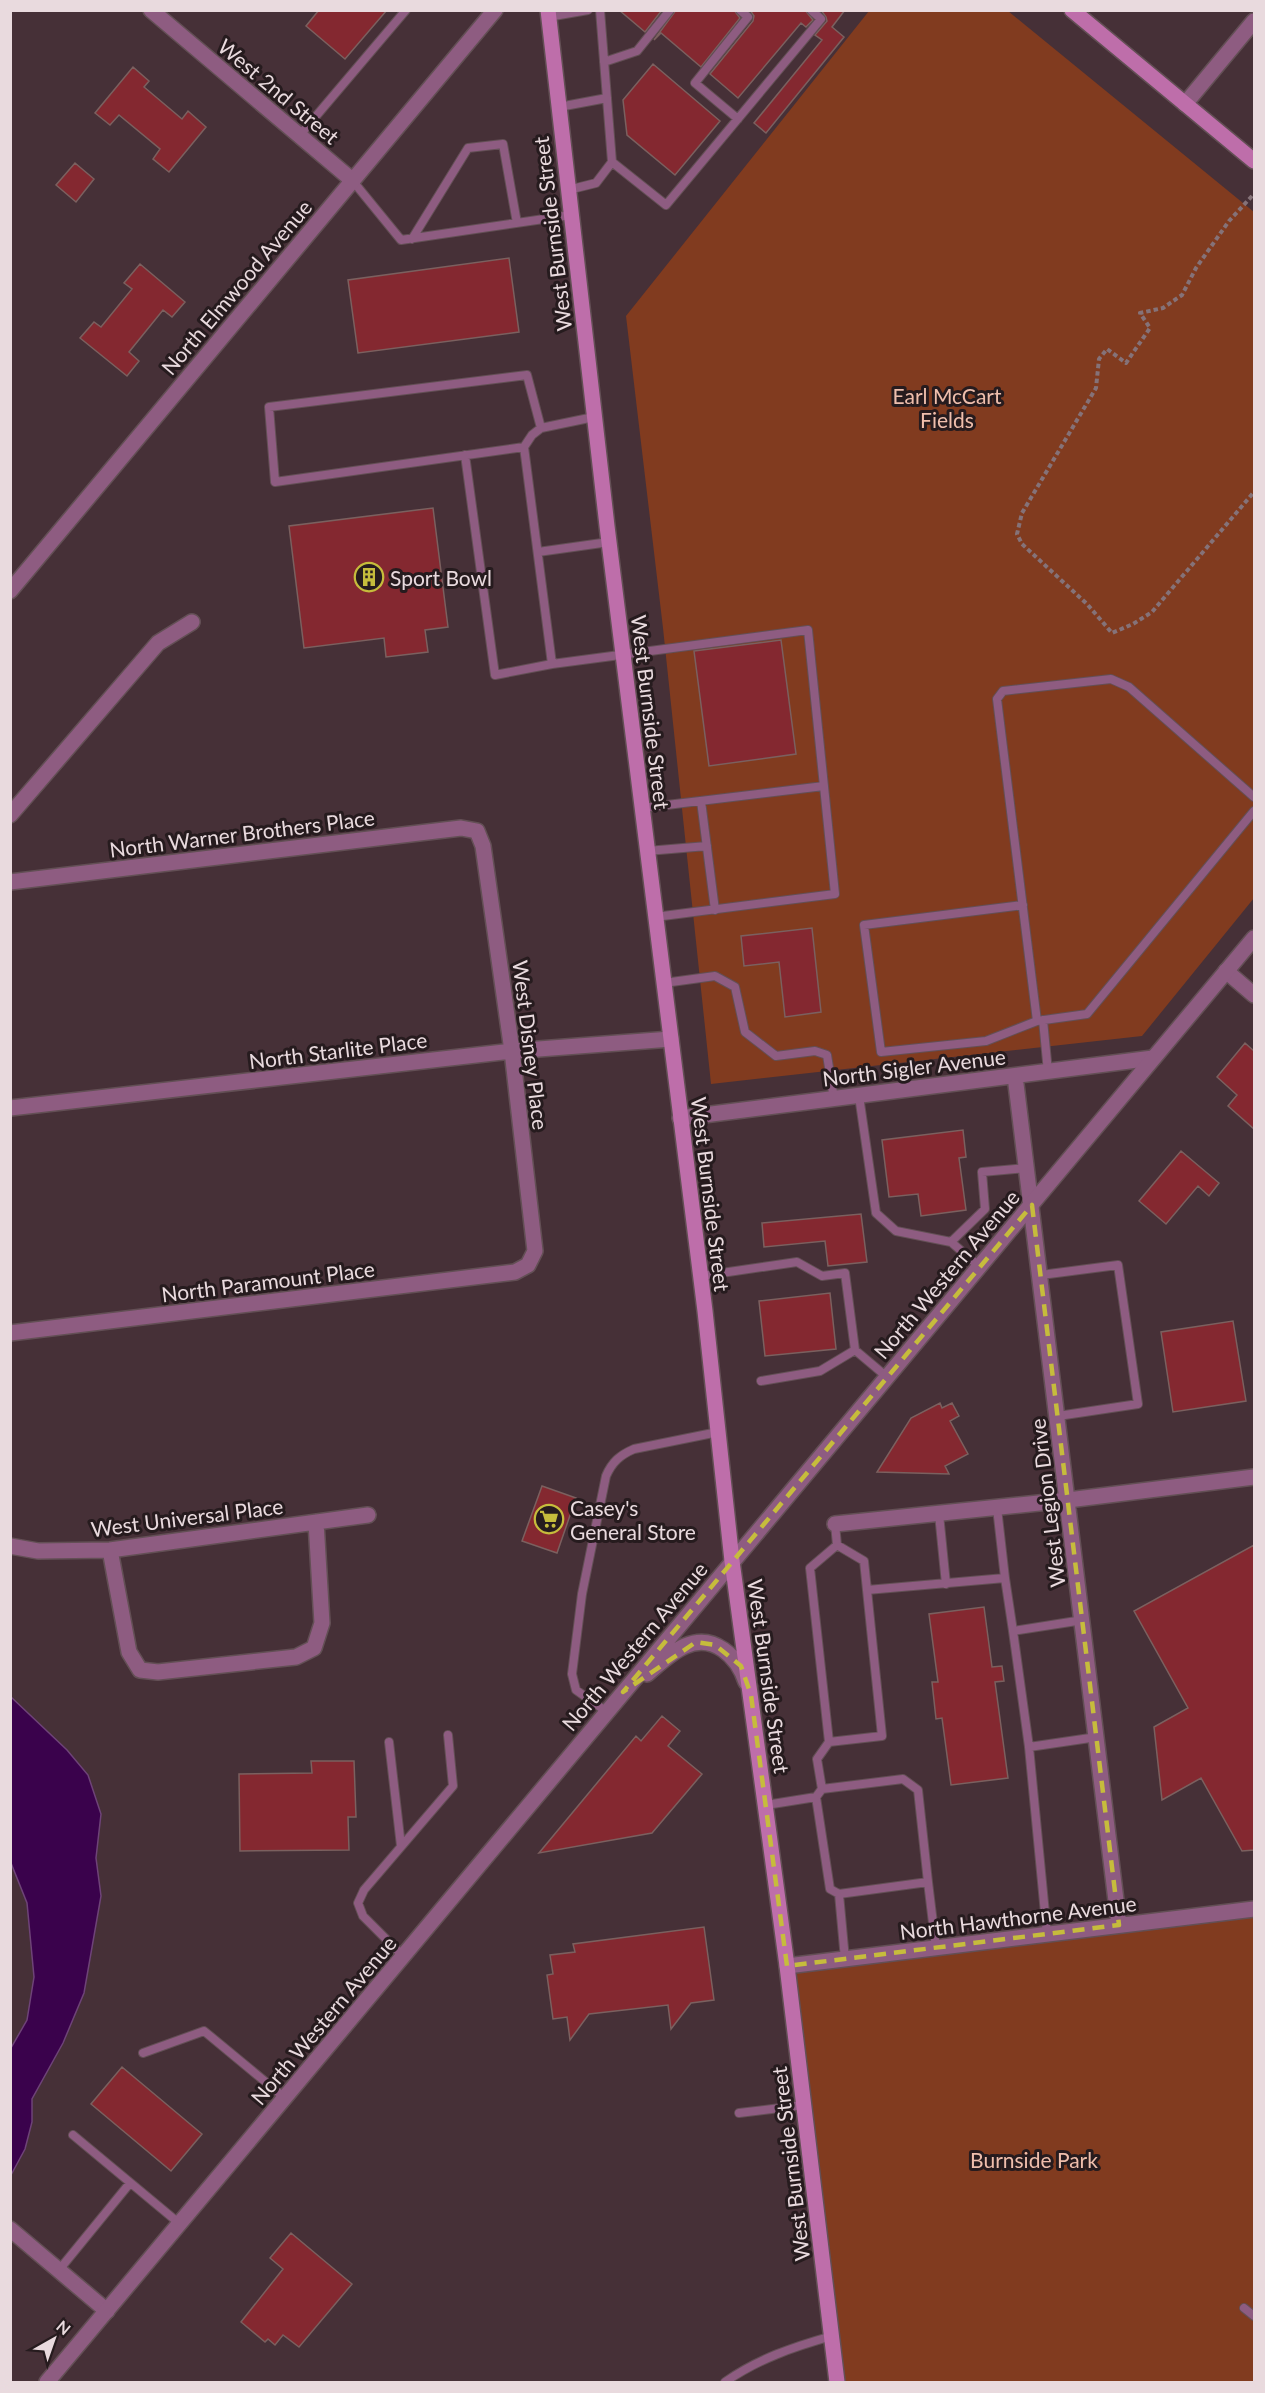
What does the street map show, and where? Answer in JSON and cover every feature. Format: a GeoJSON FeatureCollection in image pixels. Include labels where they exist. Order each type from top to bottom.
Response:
{"type":"FeatureCollection","features":[{"type":"Feature","properties":{"kind":"main road"},"geometry":{"type":"LineString","coordinates":[[1072,10],[1254,161]]}},
{"type":"Feature","properties":{"kind":"main road","name":"West Burnside Street"},"geometry":{"type":"LineString","coordinates":[[548,14],[609,542],[701,1276],[732,1562],[787,1966],[837,2382]]}},
{"type":"Feature","properties":{"kind":"street","name":"West 2nd Street"},"geometry":{"type":"LineString","coordinates":[[151,10],[352,180]]}},
{"type":"Feature","properties":{"kind":"street","name":"North Elmwood Avenue"},"geometry":{"type":"LineString","coordinates":[[10,591],[495,10]]}},
{"type":"Feature","properties":{"kind":"street"},"geometry":{"type":"LineString","coordinates":[[1185,104],[1254,21]]}},
{"type":"Feature","properties":{"kind":"street"},"geometry":{"type":"LineString","coordinates":[[10,815],[158,643],[192,622]]}},
{"type":"Feature","properties":{"kind":"street","name":"North Warner Brothers Place"},"geometry":{"type":"LineString","coordinates":[[10,882],[461,828],[477,831]]}},
{"type":"Feature","properties":{"kind":"street","name":"West Disney Place"},"geometry":{"type":"LineString","coordinates":[[477,831],[483,846],[513,1050],[535,1251],[528,1264]]}},
{"type":"Feature","properties":{"kind":"street","name":"North Western Avenue"},"geometry":{"type":"LineString","coordinates":[[47,2382],[1254,938]]}},
{"type":"Feature","properties":{"kind":"street"},"geometry":{"type":"LineString","coordinates":[[1226,971],[1254,995]]}},
{"type":"Feature","properties":{"kind":"street","name":"North Starlite Place"},"geometry":{"type":"LineString","coordinates":[[10,1108],[513,1050],[670,1039]]}},
{"type":"Feature","properties":{"kind":"street","name":"North Sigler Avenue"},"geometry":{"type":"LineString","coordinates":[[680,1118],[1153,1058]]}},
{"type":"Feature","properties":{"kind":"street","name":"West Legion Drive"},"geometry":{"type":"LineString","coordinates":[[1015,1076],[1119,1925]]}},
{"type":"Feature","properties":{"kind":"street","name":"North Paramount Place"},"geometry":{"type":"LineString","coordinates":[[10,1333],[515,1272],[528,1264]]}},
{"type":"Feature","properties":{"kind":"street"},"geometry":{"type":"LineString","coordinates":[[835,1524],[997,1508],[1254,1477]]}},
{"type":"Feature","properties":{"kind":"street","name":"West Universal Place"},"geometry":{"type":"LineString","coordinates":[[10,1546],[38,1551],[110,1550],[368,1515]]}},
{"type":"Feature","properties":{"kind":"street"},"geometry":{"type":"LineString","coordinates":[[110,1550],[129,1652],[140,1670],[159,1672],[296,1657],[314,1648],[322,1623],[316,1522]]}},
{"type":"Feature","properties":{"kind":"street"},"geometry":{"type":"LineString","coordinates":[[623,1692],[685,1646],[706,1642],[733,1657],[741,1666],[751,1695]]}},
{"type":"Feature","properties":{"kind":"street","name":"North Hawthorne Avenue"},"geometry":{"type":"LineString","coordinates":[[787,1966],[1254,1909]]}},
{"type":"Feature","properties":{"kind":"street"},"geometry":{"type":"LineString","coordinates":[[10,2229],[107,2311]]}},
{"type":"Feature","properties":{"kind":"lane"},"geometry":{"type":"LineString","coordinates":[[300,135],[406,10]]}},
{"type":"Feature","properties":{"kind":"lane"},"geometry":{"type":"LineString","coordinates":[[548,14],[588,10]]}},
{"type":"Feature","properties":{"kind":"lane"},"geometry":{"type":"LineString","coordinates":[[568,190],[596,183],[612,162],[600,10]]}},
{"type":"Feature","properties":{"kind":"lane"},"geometry":{"type":"LineString","coordinates":[[604,62],[637,51],[670,10]]}},
{"type":"Feature","properties":{"kind":"lane"},"geometry":{"type":"LineString","coordinates":[[738,119],[695,83],[748,17],[740,10]]}},
{"type":"Feature","properties":{"kind":"lane"},"geometry":{"type":"LineString","coordinates":[[612,162],[666,205],[821,19],[811,10]]}},
{"type":"Feature","properties":{"kind":"lane"},"geometry":{"type":"LineString","coordinates":[[559,107],[607,98]]}},
{"type":"Feature","properties":{"kind":"lane"},"geometry":{"type":"LineString","coordinates":[[412,239],[468,148],[503,144],[517,224]]}},
{"type":"Feature","properties":{"kind":"lane"},"geometry":{"type":"LineString","coordinates":[[352,180],[401,240],[571,215]]}},
{"type":"Feature","properties":{"kind":"lane"},"geometry":{"type":"LineString","coordinates":[[525,447],[275,482],[269,407],[527,375],[541,428]]}},
{"type":"Feature","properties":{"kind":"lane"},"geometry":{"type":"LineString","coordinates":[[552,664],[525,447],[532,435],[541,428],[594,417]]}},
{"type":"Feature","properties":{"kind":"lane"},"geometry":{"type":"LineString","coordinates":[[465,455],[495,675],[552,664],[808,630],[835,894],[655,917]]}},
{"type":"Feature","properties":{"kind":"lane"},"geometry":{"type":"LineString","coordinates":[[538,552],[609,542]]}},
{"type":"Feature","properties":{"kind":"lane"},"geometry":{"type":"LineString","coordinates":[[1048,1072],[1023,905],[997,699],[1003,691],[1111,679],[1129,687],[1254,797]]}},
{"type":"Feature","properties":{"kind":"lane"},"geometry":{"type":"LineString","coordinates":[[642,808],[824,786]]}},
{"type":"Feature","properties":{"kind":"lane"},"geometry":{"type":"LineString","coordinates":[[701,801],[715,910]]}},
{"type":"Feature","properties":{"kind":"lane"},"geometry":{"type":"LineString","coordinates":[[1023,905],[864,925],[881,1052],[986,1041],[1040,1020],[1087,1014],[1254,811]]}},
{"type":"Feature","properties":{"kind":"lane"},"geometry":{"type":"LineString","coordinates":[[647,851],[707,846]]}},
{"type":"Feature","properties":{"kind":"lane"},"geometry":{"type":"LineString","coordinates":[[664,983],[715,976],[735,987],[746,1032],[776,1056],[815,1052],[827,1055],[834,1098]]}},
{"type":"Feature","properties":{"kind":"lane"},"geometry":{"type":"LineString","coordinates":[[859,1095],[876,1212],[896,1231],[951,1242],[980,1267]]}},
{"type":"Feature","properties":{"kind":"lane"},"geometry":{"type":"LineString","coordinates":[[951,1242],[985,1209],[982,1172],[1027,1168]]}},
{"type":"Feature","properties":{"kind":"lane"},"geometry":{"type":"LineString","coordinates":[[701,1276],[797,1262],[822,1276],[845,1273],[855,1350],[887,1377]]}},
{"type":"Feature","properties":{"kind":"lane"},"geometry":{"type":"LineString","coordinates":[[1041,1275],[1118,1265],[1138,1404],[1058,1416]]}},
{"type":"Feature","properties":{"kind":"lane"},"geometry":{"type":"LineString","coordinates":[[761,1381],[820,1371],[855,1350]]}},
{"type":"Feature","properties":{"kind":"lane"},"geometry":{"type":"LineString","coordinates":[[606,1712],[576,1690],[572,1674],[582,1594],[606,1476],[615,1461],[634,1449],[718,1431]]}},
{"type":"Feature","properties":{"kind":"lane"},"geometry":{"type":"LineString","coordinates":[[997,1508],[1029,1747],[1047,1934]]}},
{"type":"Feature","properties":{"kind":"lane"},"geometry":{"type":"LineString","coordinates":[[939,1514],[946,1584]]}},
{"type":"Feature","properties":{"kind":"lane"},"geometry":{"type":"LineString","coordinates":[[835,1524],[837,1545]]}},
{"type":"Feature","properties":{"kind":"lane"},"geometry":{"type":"LineString","coordinates":[[829,1742],[882,1736],[864,1561],[837,1545]]}},
{"type":"Feature","properties":{"kind":"lane"},"geometry":{"type":"LineString","coordinates":[[766,1805],[816,1797],[822,1789],[818,1760],[829,1742],[810,1568],[837,1545]]}},
{"type":"Feature","properties":{"kind":"lane"},"geometry":{"type":"LineString","coordinates":[[867,1590],[1005,1578]]}},
{"type":"Feature","properties":{"kind":"lane"},"geometry":{"type":"LineString","coordinates":[[1013,1631],[1083,1620]]}},
{"type":"Feature","properties":{"kind":"lane"},"geometry":{"type":"LineString","coordinates":[[403,1956],[363,1916],[358,1903],[364,1890],[453,1785],[448,1735]]}},
{"type":"Feature","properties":{"kind":"lane"},"geometry":{"type":"LineString","coordinates":[[1029,1747],[1097,1737]]}},
{"type":"Feature","properties":{"kind":"lane"},"geometry":{"type":"LineString","coordinates":[[389,1742],[401,1846]]}},
{"type":"Feature","properties":{"kind":"lane"},"geometry":{"type":"LineString","coordinates":[[822,1789],[903,1779],[918,1790],[936,1948]]}},
{"type":"Feature","properties":{"kind":"lane"},"geometry":{"type":"LineString","coordinates":[[816,1797],[830,1889],[839,1894],[928,1882]]}},
{"type":"Feature","properties":{"kind":"lane"},"geometry":{"type":"LineString","coordinates":[[839,1894],[845,1959]]}},
{"type":"Feature","properties":{"kind":"lane"},"geometry":{"type":"LineString","coordinates":[[143,2053],[204,2031],[285,2098]]}},
{"type":"Feature","properties":{"kind":"lane"},"geometry":{"type":"LineString","coordinates":[[739,2113],[804,2105]]}},
{"type":"Feature","properties":{"kind":"lane"},"geometry":{"type":"LineString","coordinates":[[73,2135],[180,2224]]}},
{"type":"Feature","properties":{"kind":"lane"},"geometry":{"type":"LineString","coordinates":[[59,2270],[130,2183]]}},
{"type":"Feature","properties":{"kind":"lane"},"geometry":{"type":"LineString","coordinates":[[1244,2308],[1254,2316]]}},
{"type":"Feature","properties":{"kind":"lane"},"geometry":{"type":"LineString","coordinates":[[725,2382],[746,2367],[788,2349],[832,2336]]}},
{"type":"Feature","properties":{"kind":"path"},"geometry":{"type":"LineString","coordinates":[[1252,196],[1222,231],[1196,268],[1182,295],[1163,308],[1140,313],[1150,328],[1126,363],[1107,349],[1099,359],[1096,388],[1022,513],[1017,534],[1022,544],[1087,604],[1112,633],[1152,612],[1254,492]]}},
{"type":"Feature","properties":{"kind":"highlighted area"},"geometry":{"type":"Polygon","coordinates":[[[1032,1205],[1119,1925],[787,1966],[751,1695],[741,1666],[715,1645],[696,1642],[623,1692],[1032,1205]]]}},
{"type":"Feature","properties":{"kind":"green space","name":"Earl McCart Fields"},"geometry":{"type":"Polygon","coordinates":[[[869,11],[1008,11],[1254,212],[1254,898],[1142,1036],[711,1084],[663,628],[626,316],[869,11]]]}},
{"type":"Feature","properties":{"kind":"green space","name":"Burnside Park"},"geometry":{"type":"Polygon","coordinates":[[[1254,1909],[1254,2382],[837,2382],[787,1966],[1254,1909]]]}},
{"type":"Feature","properties":{"kind":"shaded area"},"geometry":{"type":"Polygon","coordinates":[[[11,1697],[67,1750],[88,1775],[101,1814],[96,1858],[101,1896],[84,1993],[63,2043],[32,2099],[32,2122],[25,2149],[11,2175],[11,2048],[27,2020],[34,1977],[27,1903],[11,1863],[11,1697]]]}},
{"type":"Feature","properties":{"kind":"building"},"geometry":{"type":"Polygon","coordinates":[[[319,10],[387,10],[345,59],[306,26],[319,10]]]}},
{"type":"Feature","properties":{"kind":"building"},"geometry":{"type":"Polygon","coordinates":[[[619,10],[662,10],[645,32],[619,10]]]}},
{"type":"Feature","properties":{"kind":"building"},"geometry":{"type":"Polygon","coordinates":[[[676,10],[734,10],[740,18],[701,67],[661,33],[654,40],[676,10]]]}},
{"type":"Feature","properties":{"kind":"building"},"geometry":{"type":"Polygon","coordinates":[[[750,10],[805,10],[813,20],[806,27],[801,23],[738,98],[710,74],[753,21],[754,16],[750,10]]]}},
{"type":"Feature","properties":{"kind":"building"},"geometry":{"type":"Polygon","coordinates":[[[821,10],[845,10],[832,27],[844,37],[766,133],[754,123],[822,40],[815,35],[827,21],[821,10]]]}},
{"type":"Feature","properties":{"kind":"building"},"geometry":{"type":"Polygon","coordinates":[[[653,64],[720,121],[675,175],[627,135],[623,100],[653,64]]]}},
{"type":"Feature","properties":{"kind":"building"},"geometry":{"type":"Polygon","coordinates":[[[133,67],[149,81],[144,87],[182,119],[188,111],[206,127],[169,172],[153,159],[160,149],[119,115],[110,125],[95,113],[133,67]]]}},
{"type":"Feature","properties":{"kind":"building"},"geometry":{"type":"Polygon","coordinates":[[[75,163],[94,179],[76,202],[56,185],[75,163]]]}},
{"type":"Feature","properties":{"kind":"building"},"geometry":{"type":"Polygon","coordinates":[[[509,258],[519,332],[358,353],[348,280],[509,258]]]}},
{"type":"Feature","properties":{"kind":"building"},"geometry":{"type":"Polygon","coordinates":[[[140,264],[185,302],[172,317],[163,310],[129,352],[139,361],[127,376],[80,338],[94,322],[101,327],[132,289],[124,283],[140,264]]]}},
{"type":"Feature","properties":{"kind":"building","name":"Sport Bowl"},"geometry":{"type":"Polygon","coordinates":[[[433,508],[448,627],[425,630],[428,652],[386,657],[384,638],[304,648],[289,526],[433,508]]]}},
{"type":"Feature","properties":{"kind":"building"},"geometry":{"type":"Polygon","coordinates":[[[781,640],[796,754],[709,766],[694,651],[781,640]]]}},
{"type":"Feature","properties":{"kind":"building"},"geometry":{"type":"Polygon","coordinates":[[[812,928],[821,1012],[785,1017],[779,962],[744,966],[741,936],[812,928]]]}},
{"type":"Feature","properties":{"kind":"building"},"geometry":{"type":"Polygon","coordinates":[[[1245,1043],[1254,1051],[1254,1129],[1228,1106],[1237,1095],[1217,1077],[1245,1043]]]}},
{"type":"Feature","properties":{"kind":"building"},"geometry":{"type":"Polygon","coordinates":[[[963,1130],[966,1157],[959,1158],[966,1210],[921,1216],[918,1194],[889,1197],[882,1140],[963,1130]]]}},
{"type":"Feature","properties":{"kind":"building"},"geometry":{"type":"Polygon","coordinates":[[[1181,1151],[1219,1183],[1209,1196],[1198,1186],[1166,1224],[1139,1201],[1181,1151]]]}},
{"type":"Feature","properties":{"kind":"building"},"geometry":{"type":"Polygon","coordinates":[[[861,1214],[867,1262],[828,1266],[825,1241],[764,1247],[762,1223],[861,1214]]]}},
{"type":"Feature","properties":{"kind":"building"},"geometry":{"type":"Polygon","coordinates":[[[830,1293],[836,1349],[765,1356],[759,1301],[830,1293]]]}},
{"type":"Feature","properties":{"kind":"building"},"geometry":{"type":"Polygon","coordinates":[[[1233,1321],[1246,1401],[1173,1412],[1161,1332],[1233,1321]]]}},
{"type":"Feature","properties":{"kind":"building"},"geometry":{"type":"Polygon","coordinates":[[[940,1403],[942,1408],[952,1403],[959,1416],[950,1421],[968,1454],[945,1466],[949,1474],[877,1472],[911,1418],[940,1403]]]}},
{"type":"Feature","properties":{"kind":"building","name":"Casey's General Store"},"geometry":{"type":"Polygon","coordinates":[[[542,1486],[576,1498],[557,1553],[522,1541],[542,1486]]]}},
{"type":"Feature","properties":{"kind":"building"},"geometry":{"type":"Polygon","coordinates":[[[1254,1545],[1254,1850],[1242,1851],[1201,1778],[1162,1800],[1154,1727],[1188,1708],[1134,1611],[1254,1545]]]}},
{"type":"Feature","properties":{"kind":"building"},"geometry":{"type":"Polygon","coordinates":[[[984,1607],[992,1667],[1002,1666],[1004,1681],[995,1682],[1008,1778],[951,1785],[942,1718],[936,1719],[932,1682],[938,1682],[929,1614],[984,1607]]]}},
{"type":"Feature","properties":{"kind":"building"},"geometry":{"type":"Polygon","coordinates":[[[662,1716],[680,1731],[668,1746],[702,1774],[652,1833],[539,1853],[636,1736],[641,1741],[662,1716]]]}},
{"type":"Feature","properties":{"kind":"building"},"geometry":{"type":"Polygon","coordinates":[[[311,1761],[354,1761],[356,1817],[348,1817],[349,1850],[240,1851],[239,1774],[312,1773],[311,1761]]]}},
{"type":"Feature","properties":{"kind":"building"},"geometry":{"type":"Polygon","coordinates":[[[704,1927],[714,2000],[691,2003],[671,2029],[668,2005],[589,2014],[570,2040],[567,2017],[553,2019],[547,1975],[553,1974],[550,1955],[575,1952],[573,1944],[704,1927]]]}},
{"type":"Feature","properties":{"kind":"building"},"geometry":{"type":"Polygon","coordinates":[[[122,2067],[202,2134],[171,2171],[91,2104],[122,2067]]]}},
{"type":"Feature","properties":{"kind":"building"},"geometry":{"type":"Polygon","coordinates":[[[291,2233],[352,2284],[299,2347],[283,2335],[275,2345],[268,2339],[265,2342],[241,2322],[283,2269],[270,2258],[291,2233]]]}},
{"type":"Feature","properties":{"kind":"place","name":"Sport Bowl"},"geometry":{"type":"Point","coordinates":[369,577]}},
{"type":"Feature","properties":{"kind":"place","name":"Casey's General Store"},"geometry":{"type":"Point","coordinates":[549,1519]}}]}
